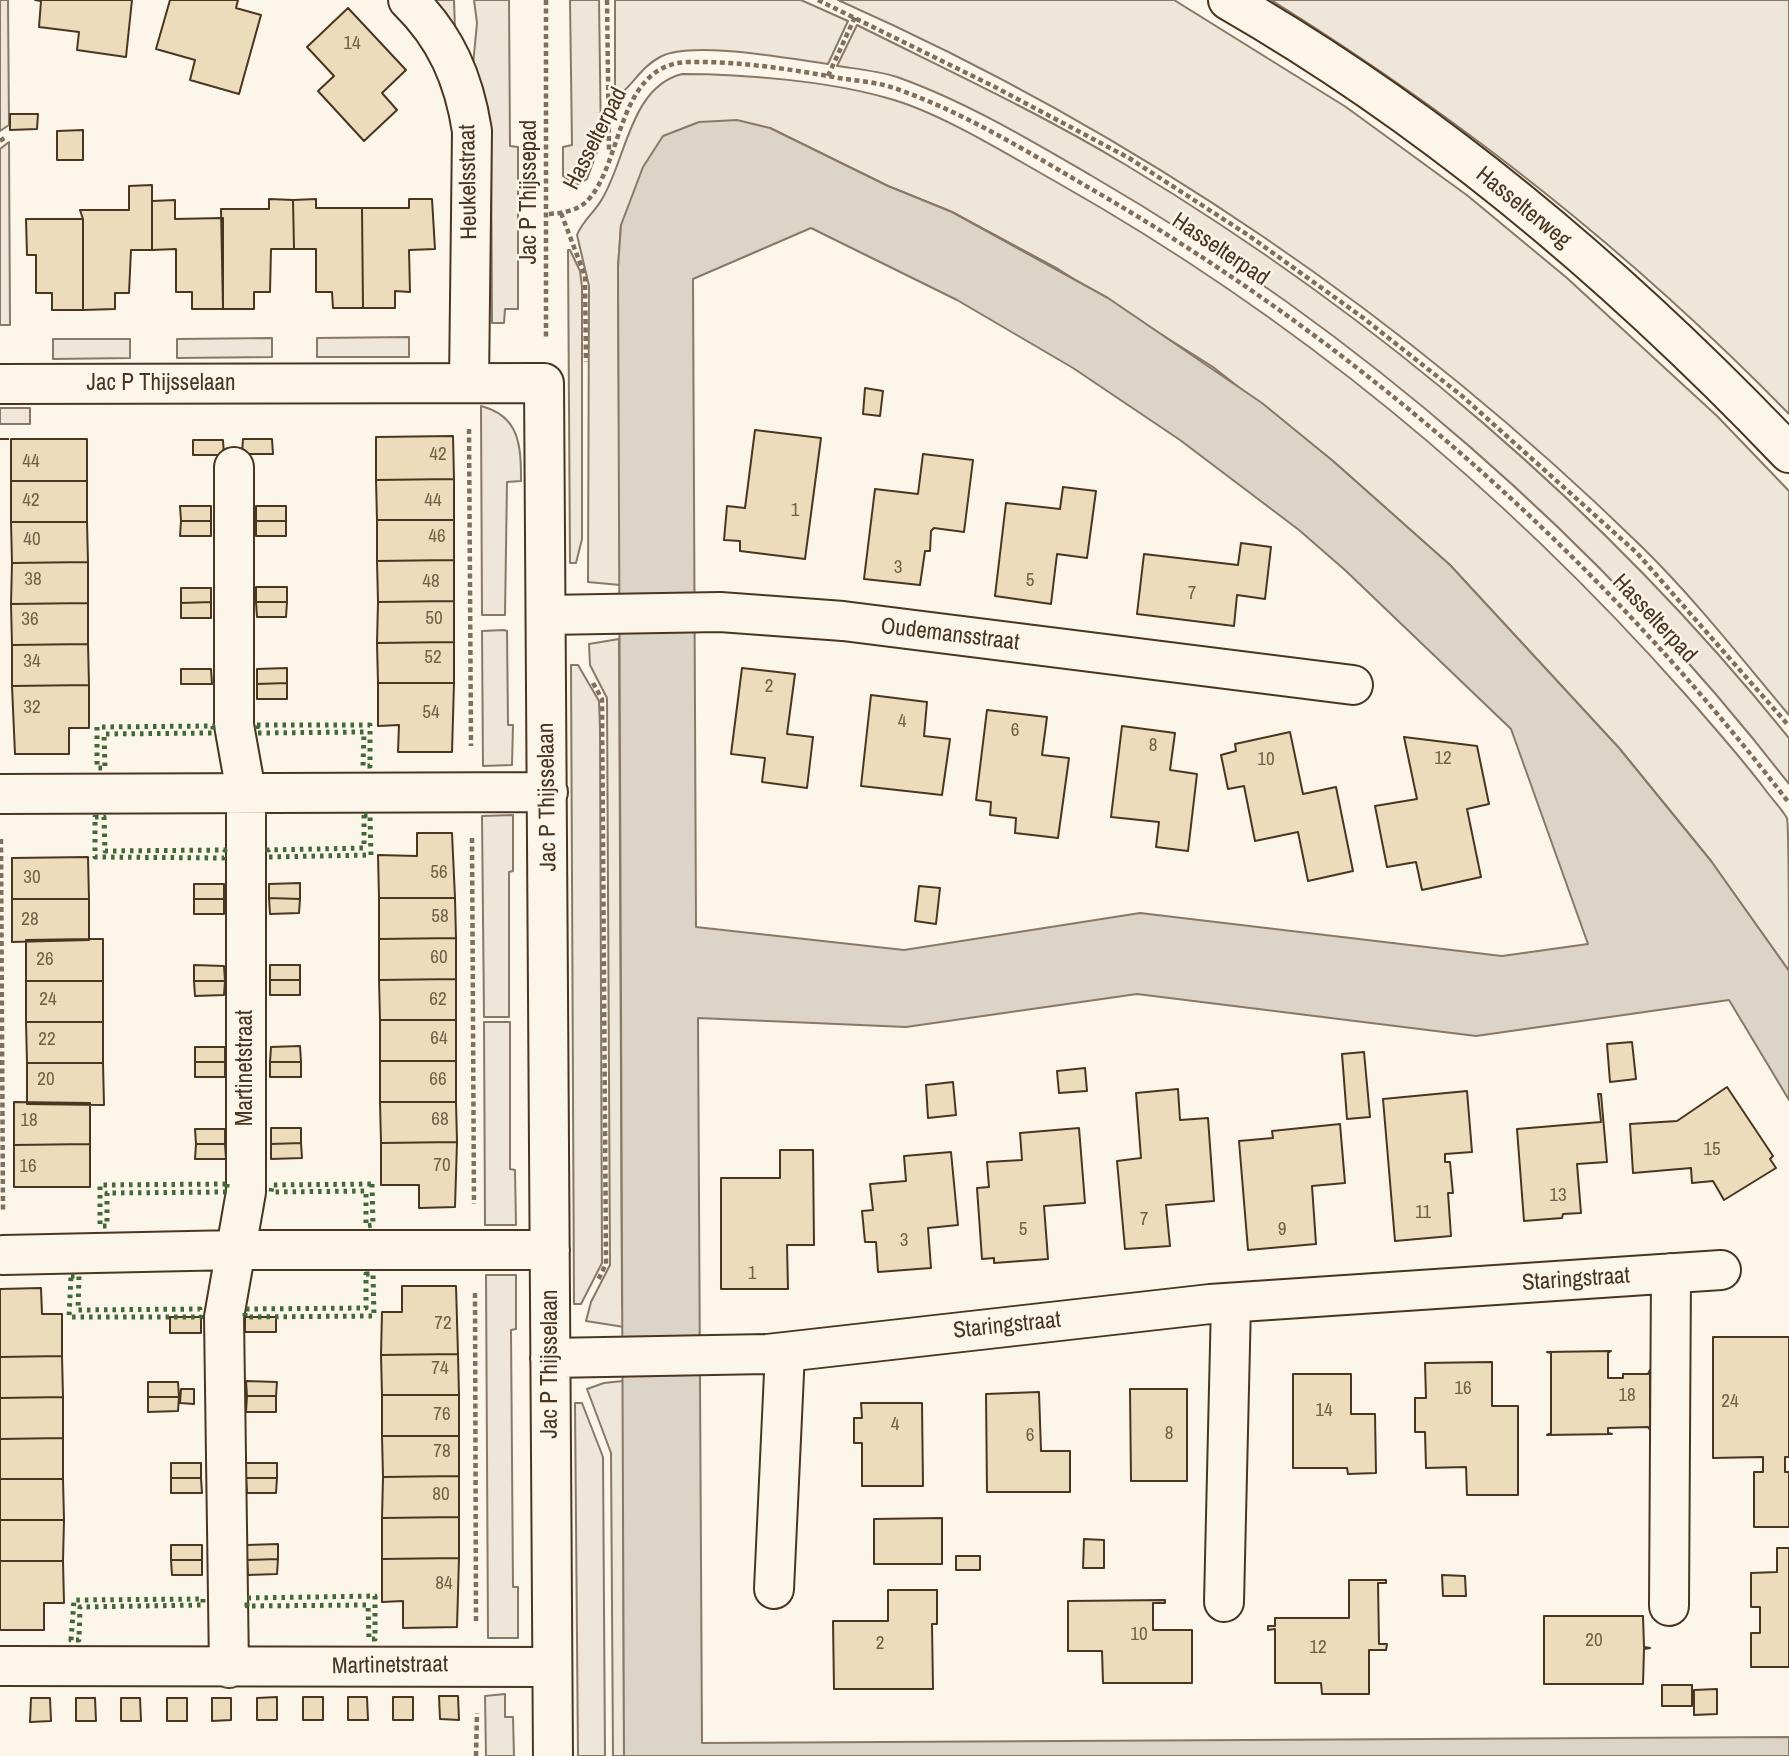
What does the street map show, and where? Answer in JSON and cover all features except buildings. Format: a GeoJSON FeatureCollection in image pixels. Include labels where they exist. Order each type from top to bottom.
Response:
{"type":"FeatureCollection","features":[{"type":"Feature","properties":{"kind":"street","name":"Heukelsstraat"},"geometry":{"type":"LineString","coordinates":[[408,0],[430,21],[449,54],[467,102],[471,131],[469,383]]}},
{"type":"Feature","properties":{"kind":"street","name":"Hasselterweg"},"geometry":{"type":"LineString","coordinates":[[1228,0],[1360,85],[1484,175],[1585,257],[1736,397],[1789,453]]}},
{"type":"Feature","properties":{"kind":"street","name":"Jac P Thijsselaan"},"geometry":{"type":"LineString","coordinates":[[0,384],[544,383],[553,1756]]}},
{"type":"Feature","properties":{"kind":"street","name":"Martinetstraat"},"geometry":{"type":"LineString","coordinates":[[229,1668],[224,1317],[246,1192],[246,792],[234,725],[234,467]]}},
{"type":"Feature","properties":{"kind":"street","name":"Oudemansstraat"},"geometry":{"type":"LineString","coordinates":[[546,615],[720,612],[843,621],[1353,685]]}},
{"type":"Feature","properties":{"kind":"street"},"geometry":{"type":"LineString","coordinates":[[0,794],[548,792]]}},
{"type":"Feature","properties":{"kind":"street"},"geometry":{"type":"LineString","coordinates":[[3,1255],[235,1250],[551,1251]]}},
{"type":"Feature","properties":{"kind":"street","name":"Staringstraat"},"geometry":{"type":"LineString","coordinates":[[550,1358],[785,1352],[1231,1303],[1721,1270]]}},
{"type":"Feature","properties":{"kind":"street"},"geometry":{"type":"LineString","coordinates":[[1669,1606],[1671,1273]]}},
{"type":"Feature","properties":{"kind":"street"},"geometry":{"type":"LineString","coordinates":[[1224,1602],[1231,1303]]}},
{"type":"Feature","properties":{"kind":"street"},"geometry":{"type":"LineString","coordinates":[[774,1589],[785,1352]]}},
{"type":"Feature","properties":{"kind":"street","name":"Martinetstraat"},"geometry":{"type":"LineString","coordinates":[[0,1666],[552,1667]]}},
{"type":"Feature","properties":{"kind":"path","name":"Jac P Thijssepad"},"geometry":{"type":"LineString","coordinates":[[544,383],[549,214],[546,0]]}},
{"type":"Feature","properties":{"kind":"path"},"geometry":{"type":"LineString","coordinates":[[607,0],[609,155]]}},
{"type":"Feature","properties":{"kind":"path"},"geometry":{"type":"LineString","coordinates":[[818,0],[1129,158],[1248,235],[1362,317],[1462,396],[1637,553],[1789,726]]}},
{"type":"Feature","properties":{"kind":"path"},"geometry":{"type":"LineString","coordinates":[[828,76],[855,17]]}},
{"type":"Feature","properties":{"kind":"path","name":"Hasselterpad"},"geometry":{"type":"LineString","coordinates":[[549,214],[571,211],[583,205],[593,193],[640,89],[659,70],[668,66],[690,62],[753,65],[891,87],[993,133],[1135,214],[1233,278],[1382,388],[1521,508],[1645,631],[1741,741],[1789,803]]}},
{"type":"Feature","properties":{"kind":"path"},"geometry":{"type":"LineString","coordinates":[[0,141],[6,137]]}},
{"type":"Feature","properties":{"kind":"path"},"geometry":{"type":"LineString","coordinates":[[469,383],[476,1756]]}},
{"type":"Feature","properties":{"kind":"path"},"geometry":{"type":"LineString","coordinates":[[0,794],[3,1255]]}},
{"type":"Feature","properties":{"kind":"shaded area"},"geometry":{"type":"Polygon","coordinates":[[[0,0],[8,0],[9,125],[0,131],[0,0]]]}},
{"type":"Feature","properties":{"kind":"shaded area"},"geometry":{"type":"Polygon","coordinates":[[[431,0],[454,0],[455,30],[431,0]]]}},
{"type":"Feature","properties":{"kind":"shaded area"},"geometry":{"type":"Polygon","coordinates":[[[474,0],[509,0],[510,146],[518,147],[518,309],[505,309],[504,323],[492,323],[491,150],[473,65],[477,23],[474,0]]]}},
{"type":"Feature","properties":{"kind":"shaded area"},"geometry":{"type":"Polygon","coordinates":[[[570,0],[599,0],[601,141],[587,179],[576,185],[563,176],[563,147],[572,145],[570,0]]]}},
{"type":"Feature","properties":{"kind":"shaded area"},"geometry":{"type":"Polygon","coordinates":[[[615,0],[801,0],[848,21],[828,64],[717,50],[675,52],[653,61],[617,97],[615,0]]]}},
{"type":"Feature","properties":{"kind":"shaded area"},"geometry":{"type":"Polygon","coordinates":[[[838,0],[1174,0],[1346,107],[1468,196],[1567,278],[1717,416],[1789,491],[1789,715],[1699,608],[1642,547],[1553,463],[1460,384],[1364,309],[1264,238],[1162,171],[1057,109],[949,52],[838,0]]]}},
{"type":"Feature","properties":{"kind":"shaded area"},"geometry":{"type":"Polygon","coordinates":[[[1271,0],[1789,0],[1789,414],[1668,298],[1543,191],[1411,93],[1271,0]]]}},
{"type":"Feature","properties":{"kind":"shaded area"},"geometry":{"type":"Polygon","coordinates":[[[857,25],[1027,110],[1126,165],[1310,286],[1398,353],[1483,423],[1565,496],[1718,654],[1789,738],[1789,784],[1716,694],[1638,608],[1556,525],[1470,447],[1380,372],[1287,302],[1191,237],[1021,135],[972,109],[897,77],[837,66],[857,25]]]}},
{"type":"Feature","properties":{"kind":"shaded area"},"geometry":{"type":"Polygon","coordinates":[[[682,74],[759,77],[839,87],[887,98],[929,113],[1018,160],[1146,235],[1313,350],[1393,413],[1470,478],[1616,619],[1685,694],[1785,814],[1788,844],[1789,971],[1711,861],[1619,748],[1450,565],[1333,461],[1213,367],[1058,269],[952,212],[888,186],[770,128],[621,225],[618,267],[620,585],[588,582],[589,286],[577,235],[610,183],[640,109],[651,94],[665,82],[682,74]]]}},
{"type":"Feature","properties":{"kind":"shaded area"},"geometry":{"type":"Polygon","coordinates":[[[737,120],[770,128],[888,186],[952,212],[1108,298],[1262,403],[1333,461],[1450,565],[1619,748],[1711,861],[1789,971],[1789,1100],[1729,1000],[1476,1036],[1137,994],[906,1027],[698,1018],[702,1743],[1789,1737],[1789,1756],[624,1756],[618,267],[621,225],[643,167],[663,136],[699,122],[737,120]],[[811,228],[693,279],[696,927],[904,950],[1140,913],[1502,956],[1588,944],[1511,729],[1346,571],[1299,530],[1180,440],[1073,368],[957,300],[811,228]]]}},
{"type":"Feature","properties":{"kind":"shaded area"},"geometry":{"type":"Polygon","coordinates":[[[9,142],[10,325],[0,325],[0,149],[9,142]]]}},
{"type":"Feature","properties":{"kind":"shaded area"},"geometry":{"type":"Polygon","coordinates":[[[568,250],[580,271],[582,287],[582,539],[576,563],[570,563],[568,250]]]}},
{"type":"Feature","properties":{"kind":"shaded area"},"geometry":{"type":"Polygon","coordinates":[[[409,337],[409,357],[317,357],[317,338],[409,337]]]}},
{"type":"Feature","properties":{"kind":"shaded area"},"geometry":{"type":"Polygon","coordinates":[[[272,338],[272,357],[177,358],[177,339],[272,338]]]}},
{"type":"Feature","properties":{"kind":"shaded area"},"geometry":{"type":"Polygon","coordinates":[[[53,339],[130,339],[130,358],[53,359],[53,339]]]}},
{"type":"Feature","properties":{"kind":"shaded area"},"geometry":{"type":"Polygon","coordinates":[[[481,406],[504,417],[516,434],[519,445],[521,481],[507,482],[505,615],[482,615],[481,406]]]}},
{"type":"Feature","properties":{"kind":"shaded area"},"geometry":{"type":"Polygon","coordinates":[[[0,408],[30,408],[30,424],[0,424],[0,408]]]}},
{"type":"Feature","properties":{"kind":"shaded area"},"geometry":{"type":"Polygon","coordinates":[[[482,631],[507,631],[508,725],[513,725],[512,765],[483,766],[482,631]]]}},
{"type":"Feature","properties":{"kind":"shaded area"},"geometry":{"type":"Polygon","coordinates":[[[619,639],[624,1327],[586,1321],[591,1302],[610,1265],[607,698],[590,665],[589,644],[619,639]]]}},
{"type":"Feature","properties":{"kind":"shaded area"},"geometry":{"type":"Polygon","coordinates":[[[571,665],[578,665],[599,701],[600,730],[602,1263],[581,1304],[574,1304],[571,665]]]}},
{"type":"Feature","properties":{"kind":"shaded area"},"geometry":{"type":"Polygon","coordinates":[[[513,815],[513,871],[509,872],[509,1017],[484,1017],[482,816],[513,815]]]}},
{"type":"Feature","properties":{"kind":"shaded area"},"geometry":{"type":"Polygon","coordinates":[[[484,1022],[510,1022],[510,1169],[515,1170],[516,1225],[485,1225],[484,1022]]]}},
{"type":"Feature","properties":{"kind":"shaded area"},"geometry":{"type":"Polygon","coordinates":[[[486,1275],[516,1275],[516,1329],[511,1330],[513,1587],[518,1587],[518,1638],[488,1638],[486,1275]]]}},
{"type":"Feature","properties":{"kind":"shaded area"},"geometry":{"type":"Polygon","coordinates":[[[623,1381],[624,1756],[613,1756],[611,1453],[587,1389],[604,1383],[623,1381]]]}},
{"type":"Feature","properties":{"kind":"shaded area"},"geometry":{"type":"Polygon","coordinates":[[[575,1403],[582,1403],[603,1457],[605,1756],[578,1756],[575,1403]]]}},
{"type":"Feature","properties":{"kind":"shaded area"},"geometry":{"type":"Polygon","coordinates":[[[505,1694],[505,1717],[513,1717],[514,1756],[486,1756],[485,1696],[505,1694]]]}},
{"type":"Feature","properties":{"kind":"hedge"},"geometry":{"type":"LineString","coordinates":[[257,725],[370,725],[370,766],[363,766],[364,732],[257,733],[257,725]]}},
{"type":"Feature","properties":{"kind":"hedge"},"geometry":{"type":"LineString","coordinates":[[213,726],[213,733],[104,734],[105,768],[97,768],[97,727],[213,726]]}},
{"type":"Feature","properties":{"kind":"hedge"},"geometry":{"type":"LineString","coordinates":[[364,815],[370,815],[371,855],[269,857],[268,850],[364,848],[364,815]]}},
{"type":"Feature","properties":{"kind":"hedge"},"geometry":{"type":"LineString","coordinates":[[95,817],[104,817],[105,851],[225,850],[224,858],[95,857],[95,817]]}},
{"type":"Feature","properties":{"kind":"hedge"},"geometry":{"type":"LineString","coordinates":[[227,1184],[227,1192],[107,1193],[107,1226],[100,1226],[100,1185],[227,1184]]}},
{"type":"Feature","properties":{"kind":"hedge"},"geometry":{"type":"LineString","coordinates":[[372,1184],[373,1225],[366,1226],[366,1191],[271,1192],[272,1185],[372,1184]]}},
{"type":"Feature","properties":{"kind":"hedge"},"geometry":{"type":"LineString","coordinates":[[366,1274],[373,1274],[374,1316],[245,1317],[245,1309],[366,1308],[366,1274]]}},
{"type":"Feature","properties":{"kind":"hedge"},"geometry":{"type":"LineString","coordinates":[[71,1276],[79,1276],[78,1310],[200,1309],[201,1317],[69,1317],[71,1276]]}},
{"type":"Feature","properties":{"kind":"hedge"},"geometry":{"type":"LineString","coordinates":[[375,1596],[375,1639],[369,1639],[368,1605],[247,1606],[247,1598],[375,1596]]}},
{"type":"Feature","properties":{"kind":"hedge"},"geometry":{"type":"LineString","coordinates":[[203,1599],[203,1605],[80,1607],[79,1640],[71,1640],[74,1600],[203,1599]]}},
{"type":"Feature","properties":{"kind":"fence"},"geometry":{"type":"LineString","coordinates":[[0,439],[11,439]]}}]}
